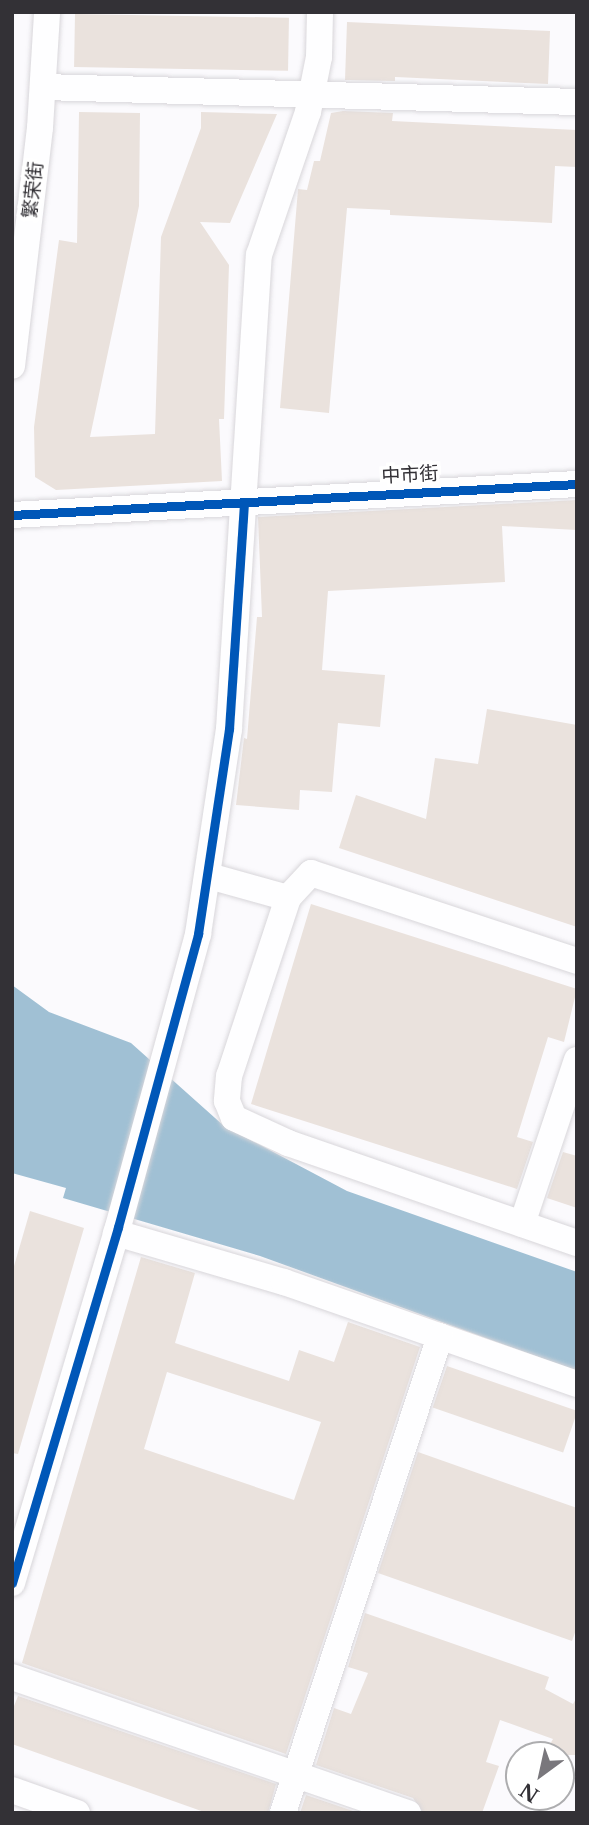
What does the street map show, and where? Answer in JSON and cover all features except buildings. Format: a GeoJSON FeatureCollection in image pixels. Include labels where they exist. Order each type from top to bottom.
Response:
{"type":"FeatureCollection","features":[{"type":"Feature","properties":{"kind":"street","name":"繁荣街"},"geometry":{"type":"LineString","coordinates":[[12,366],[43,88],[47,12]]}},
{"type":"Feature","properties":{"kind":"street"},"geometry":{"type":"LineString","coordinates":[[12,1583],[169,1044],[209,876],[230,716],[259,256],[312,95],[319,57],[320,12]]}},
{"type":"Feature","properties":{"kind":"street"},"geometry":{"type":"LineString","coordinates":[[43,88],[577,102]]}},
{"type":"Feature","properties":{"kind":"street","name":"中市街"},"geometry":{"type":"LineString","coordinates":[[12,515],[577,484]]}},
{"type":"Feature","properties":{"kind":"street"},"geometry":{"type":"LineString","coordinates":[[577,961],[311,873],[288,898],[229,1076],[230,1112],[288,1143],[577,1243]]}},
{"type":"Feature","properties":{"kind":"street"},"geometry":{"type":"LineString","coordinates":[[209,876],[288,898]]}},
{"type":"Feature","properties":{"kind":"street"},"geometry":{"type":"LineString","coordinates":[[522,1224],[577,1059]]}},
{"type":"Feature","properties":{"kind":"street"},"geometry":{"type":"LineString","coordinates":[[117,1230],[284,1282],[577,1384]]}},
{"type":"Feature","properties":{"kind":"street"},"geometry":{"type":"LineString","coordinates":[[283,1813],[440,1336]]}},
{"type":"Feature","properties":{"kind":"street"},"geometry":{"type":"LineString","coordinates":[[12,1677],[408,1813]]}},
{"type":"Feature","properties":{"kind":"street"},"geometry":{"type":"LineString","coordinates":[[12,1790],[76,1813]]}},
{"type":"Feature","properties":{"kind":"water"},"geometry":{"type":"Polygon","coordinates":[[[12,985],[49,1012],[131,1043],[224,1126],[347,1191],[577,1272],[577,1371],[260,1256],[63,1198],[66,1188],[12,1173],[12,985]]]}},
{"type":"Feature","properties":{"kind":"cycle path"},"geometry":{"type":"LineString","coordinates":[[12,515],[577,484]]}},
{"type":"Feature","properties":{"kind":"cycle path"},"geometry":{"type":"LineString","coordinates":[[12,1583],[118,1227],[198,934],[229,729],[244,502]]}}]}
